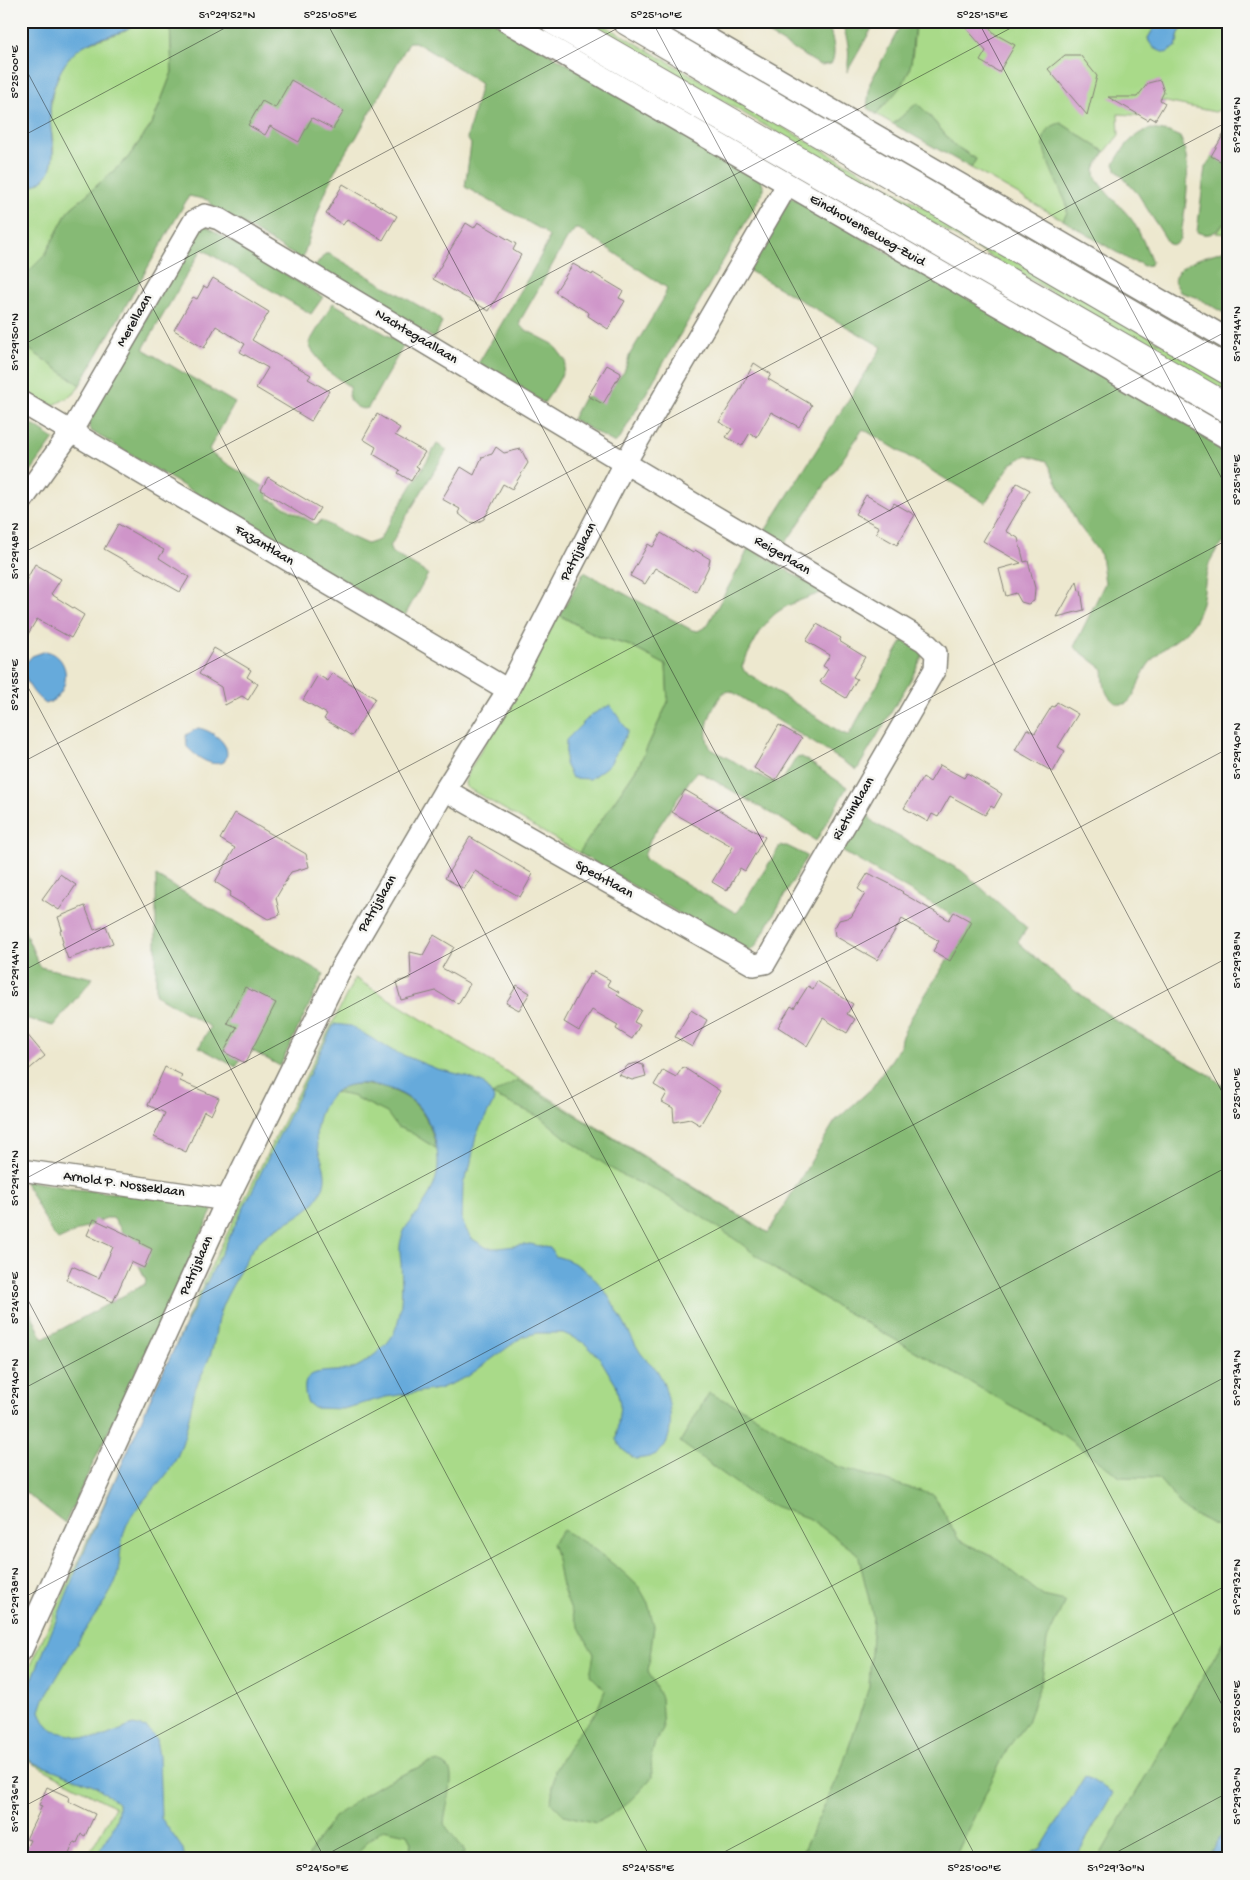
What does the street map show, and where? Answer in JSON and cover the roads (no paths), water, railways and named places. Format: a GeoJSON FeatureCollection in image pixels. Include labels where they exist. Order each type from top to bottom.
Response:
{"type":"FeatureCollection","features":[{"type":"Feature","properties":{"kind":"main road","name":"Eindhovenseweg-Zuid"},"geometry":{"type":"LineString","coordinates":[[555,21],[1229,409]]}},
{"type":"Feature","properties":{"kind":"main road"},"geometry":{"type":"LineString","coordinates":[[627,21],[1229,372]]}},
{"type":"Feature","properties":{"kind":"street","name":"Eindhovenseweg-Zuid"},"geometry":{"type":"LineString","coordinates":[[506,21],[1229,440]]}},
{"type":"Feature","properties":{"kind":"street"},"geometry":{"type":"LineString","coordinates":[[678,21],[1229,340]]}},
{"type":"Feature","properties":{"kind":"street","name":"Patrijslaan"},"geometry":{"type":"LineString","coordinates":[[21,1651],[226,1200],[341,968],[445,790],[508,690],[625,463],[788,185]]}},
{"type":"Feature","properties":{"kind":"street","name":"Nachtegaallaan"},"geometry":{"type":"LineString","coordinates":[[205,215],[219,219],[625,463]]}},
{"type":"Feature","properties":{"kind":"street","name":"Merellaan"},"geometry":{"type":"LineString","coordinates":[[21,502],[70,432],[194,221],[205,215]]}},
{"type":"Feature","properties":{"kind":"street","name":"Fazantlaan"},"geometry":{"type":"LineString","coordinates":[[21,402],[508,690]]}},
{"type":"Feature","properties":{"kind":"street","name":"Reigerlaan"},"geometry":{"type":"LineString","coordinates":[[625,463],[924,641],[936,654]]}},
{"type":"Feature","properties":{"kind":"street","name":"Rietvinklaan"},"geometry":{"type":"LineString","coordinates":[[765,963],[935,669],[936,654]]}},
{"type":"Feature","properties":{"kind":"street","name":"Spechtlaan"},"geometry":{"type":"LineString","coordinates":[[445,790],[754,964],[765,963]]}},
{"type":"Feature","properties":{"kind":"street","name":"Arnold P. Nosseklaan"},"geometry":{"type":"LineString","coordinates":[[21,1170],[226,1200]]}},
{"type":"Feature","properties":{"kind":"water"},"geometry":{"type":"Polygon","coordinates":[[[21,21],[137,21],[122,32],[101,38],[81,47],[65,63],[51,98],[50,114],[53,149],[50,170],[45,178],[36,184],[22,188],[21,21]]]}},
{"type":"Feature","properties":{"kind":"water"},"geometry":{"type":"Polygon","coordinates":[[[1158,21],[1224,21],[1210,27],[1184,26],[1179,33],[1176,47],[1166,53],[1155,48],[1148,38],[1158,21]]]}},
{"type":"Feature","properties":{"kind":"water"},"geometry":{"type":"Polygon","coordinates":[[[46,651],[55,655],[61,661],[66,676],[60,693],[46,704],[30,688],[23,666],[32,656],[46,651]]]}},
{"type":"Feature","properties":{"kind":"water"},"geometry":{"type":"Polygon","coordinates":[[[610,705],[628,731],[610,764],[590,779],[572,778],[565,764],[566,740],[591,715],[610,705]]]}},
{"type":"Feature","properties":{"kind":"water"},"geometry":{"type":"Polygon","coordinates":[[[198,728],[215,735],[224,745],[227,750],[227,756],[224,762],[209,762],[199,757],[187,747],[186,735],[198,728]]]}},
{"type":"Feature","properties":{"kind":"water"},"geometry":{"type":"Polygon","coordinates":[[[334,1024],[351,1026],[393,1051],[437,1069],[462,1075],[483,1083],[494,1099],[476,1135],[470,1167],[463,1184],[462,1222],[471,1238],[487,1248],[530,1244],[550,1248],[555,1256],[572,1262],[586,1271],[597,1282],[616,1309],[640,1352],[657,1370],[662,1380],[670,1410],[670,1431],[663,1448],[654,1455],[635,1459],[623,1450],[616,1440],[620,1405],[616,1385],[599,1357],[583,1342],[563,1333],[537,1333],[522,1337],[467,1377],[439,1389],[386,1397],[343,1409],[314,1408],[307,1402],[306,1381],[310,1376],[316,1373],[355,1368],[381,1349],[393,1334],[397,1325],[401,1304],[400,1248],[402,1235],[430,1193],[438,1169],[435,1140],[430,1126],[420,1108],[408,1098],[388,1088],[365,1084],[354,1084],[335,1092],[325,1103],[317,1123],[317,1145],[325,1175],[320,1195],[307,1210],[264,1237],[255,1246],[244,1263],[220,1313],[212,1349],[195,1390],[186,1432],[177,1457],[161,1481],[131,1517],[124,1534],[114,1585],[75,1646],[44,1699],[40,1711],[44,1721],[53,1731],[83,1738],[100,1738],[133,1725],[147,1728],[156,1739],[159,1756],[161,1818],[183,1849],[185,1859],[94,1859],[107,1840],[114,1825],[118,1803],[96,1786],[32,1762],[21,1751],[21,1707],[83,1554],[156,1386],[334,1024]]]}},
{"type":"Feature","properties":{"kind":"water"},"geometry":{"type":"Polygon","coordinates":[[[1085,1776],[1113,1793],[1075,1859],[1020,1859],[1041,1848],[1085,1776]]]}},
{"type":"Feature","properties":{"kind":"water"},"geometry":{"type":"Polygon","coordinates":[[[1229,1822],[1229,1859],[1208,1859],[1229,1822]]]}}]}
